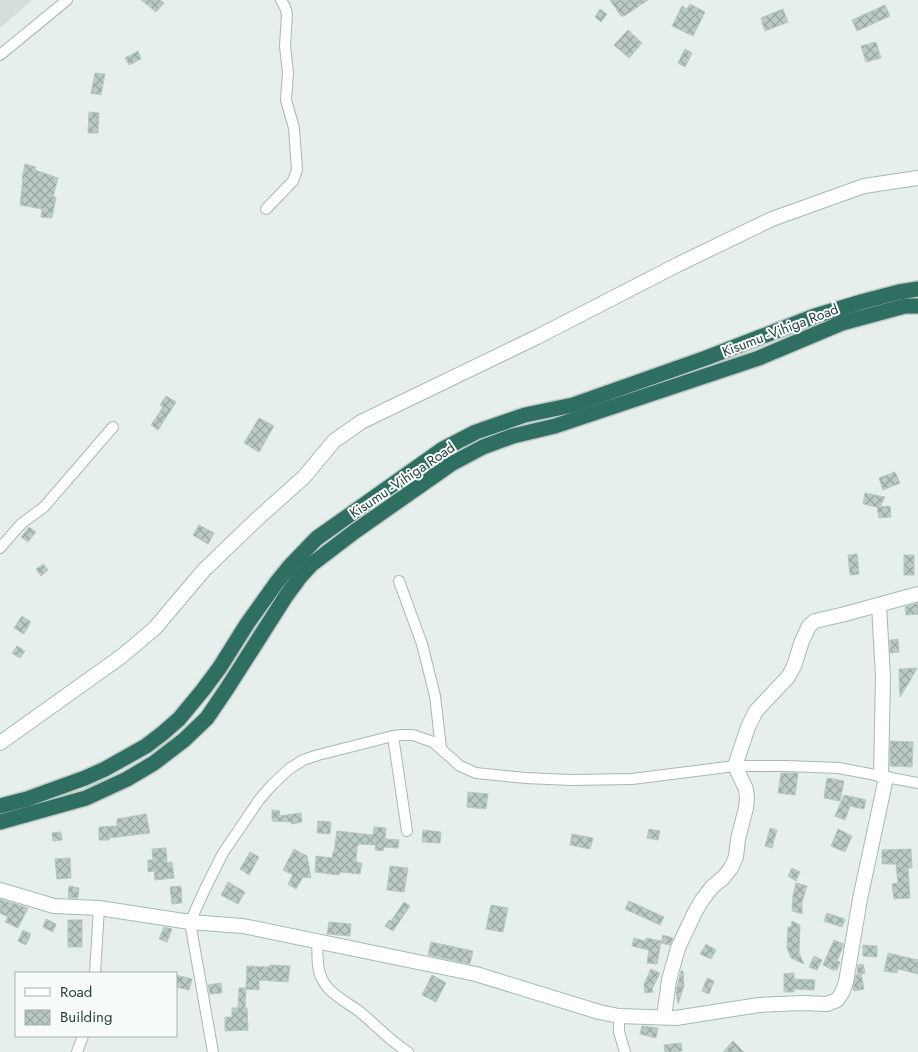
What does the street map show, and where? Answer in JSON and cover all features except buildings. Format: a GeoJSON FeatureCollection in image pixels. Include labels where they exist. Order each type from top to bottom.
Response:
{"type":"FeatureCollection","features":[{"type":"Feature","properties":{"kind":"highway","name":"Kisumu -Vihiga Road"},"geometry":{"type":"LineString","coordinates":[[0,806],[27,799],[85,778],[138,751],[158,738],[179,720],[203,690],[277,582],[317,538],[443,449],[476,432],[525,415],[573,405],[698,361],[815,316],[899,292],[918,289]]}},
{"type":"Feature","properties":{"kind":"highway","name":"Kisumu -Vihiga Road"},"geometry":{"type":"LineString","coordinates":[[0,822],[86,798],[154,763],[184,740],[207,718],[300,576],[312,564],[354,532],[451,464],[483,447],[514,436],[555,426],[759,358],[842,323],[905,306],[918,306]]}},
{"type":"Feature","properties":{"kind":"street"},"geometry":{"type":"LineString","coordinates":[[0,55],[67,0]]}},
{"type":"Feature","properties":{"kind":"street"},"geometry":{"type":"LineString","coordinates":[[266,209],[293,180],[297,170],[294,128],[286,100],[288,73],[285,46],[287,14],[281,0]]}},
{"type":"Feature","properties":{"kind":"street"},"geometry":{"type":"LineString","coordinates":[[0,742],[122,656],[155,628],[204,570],[304,477],[334,442],[361,422],[529,341],[679,264],[772,219],[864,186],[918,178]]}},
{"type":"Feature","properties":{"kind":"street"},"geometry":{"type":"LineString","coordinates":[[0,548],[21,524],[44,507],[113,427]]}},
{"type":"Feature","properties":{"kind":"street"},"geometry":{"type":"LineString","coordinates":[[399,581],[424,652],[435,696],[441,748]]}},
{"type":"Feature","properties":{"kind":"street"},"geometry":{"type":"LineString","coordinates":[[664,1017],[669,980],[678,948],[694,912],[712,887],[731,868],[736,857],[747,798],[746,789],[735,766],[748,727],[756,711],[788,677],[809,626],[816,621],[918,594]]}},
{"type":"Feature","properties":{"kind":"street"},"geometry":{"type":"LineString","coordinates":[[0,890],[54,906],[99,908],[190,922],[243,926],[317,941],[476,974],[618,1016],[676,1018],[759,1005],[827,1004],[837,1000],[846,982],[883,777],[883,677],[879,605]]}},
{"type":"Feature","properties":{"kind":"street"},"geometry":{"type":"LineString","coordinates":[[213,1052],[190,922],[223,853],[241,825],[271,786],[289,769],[303,760],[318,754],[393,736],[413,735],[433,742],[460,766],[468,770],[497,776],[571,780],[632,779],[735,766],[786,766],[840,768],[918,783]]}},
{"type":"Feature","properties":{"kind":"street"},"geometry":{"type":"LineString","coordinates":[[393,736],[407,830]]}},
{"type":"Feature","properties":{"kind":"street"},"geometry":{"type":"LineString","coordinates":[[95,972],[99,908]]}},
{"type":"Feature","properties":{"kind":"street"},"geometry":{"type":"LineString","coordinates":[[317,941],[319,973],[322,981],[328,988],[358,1010],[383,1032],[394,1048],[408,1052]]}},
{"type":"Feature","properties":{"kind":"street"},"geometry":{"type":"LineString","coordinates":[[618,1016],[619,1032],[625,1052]]}},
{"type":"Feature","properties":{"kind":"street"},"geometry":{"type":"LineString","coordinates":[[76,1052],[83,1037]]}},
{"type":"Feature","properties":{"kind":"shaded area"},"geometry":{"type":"Polygon","coordinates":[[[0,0],[32,0],[0,28],[0,0]]]}}]}
